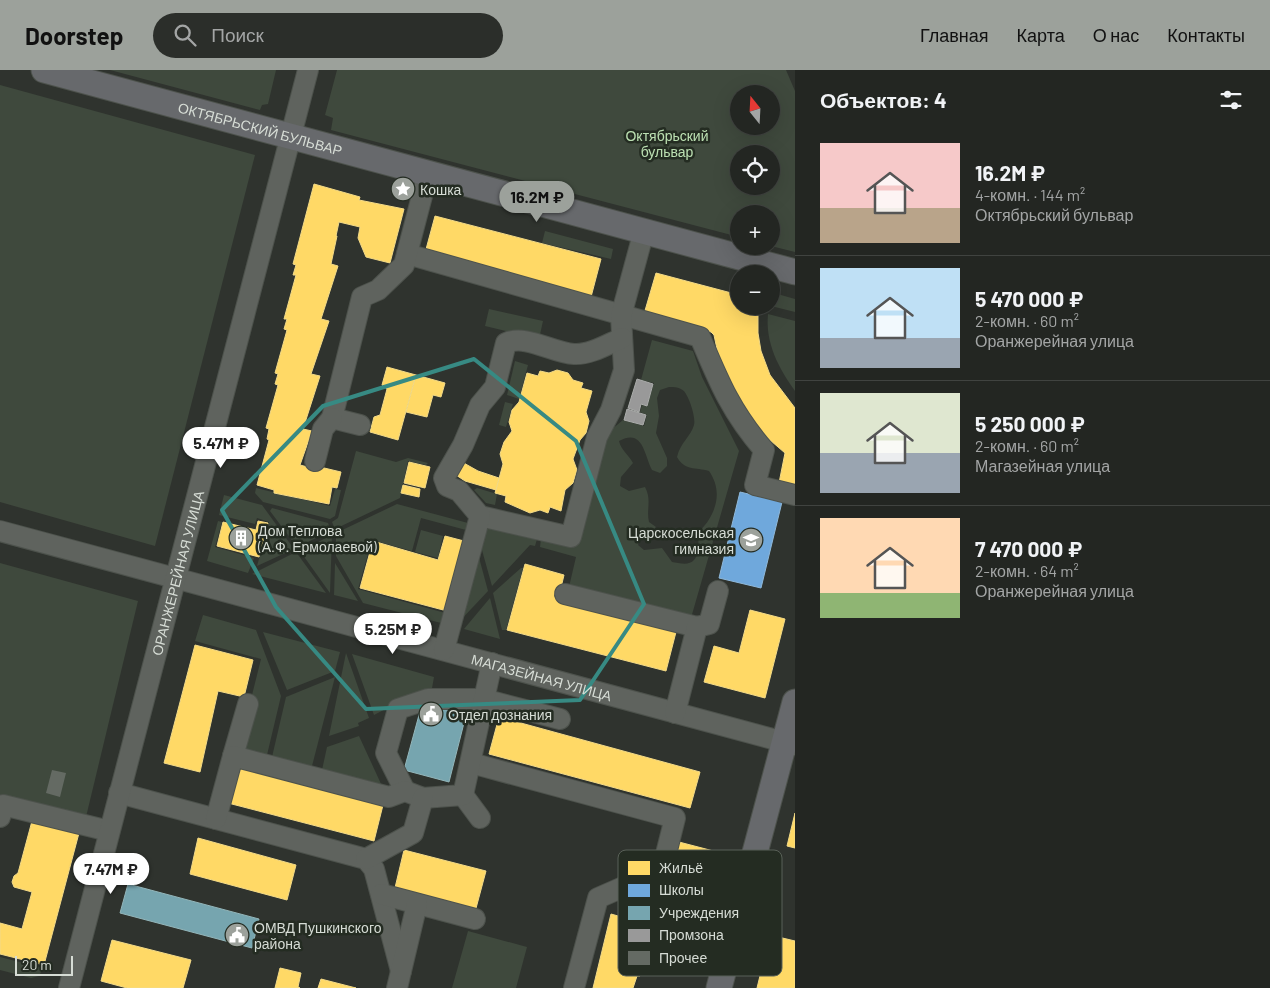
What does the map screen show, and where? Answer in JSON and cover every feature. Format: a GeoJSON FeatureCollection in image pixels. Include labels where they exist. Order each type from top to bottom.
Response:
{"type":"FeatureCollection","features":[{"type":"Feature","properties":{"kind":"main road","name":"ОКТЯБРЬСКИЙ БУЛЬВАР"},"geometry":{"type":"LineString","coordinates":[[44,70],[795,272]]}},
{"type":"Feature","properties":{"kind":"main road"},"geometry":{"type":"LineString","coordinates":[[759,850],[790,744],[795,702]]}},
{"type":"Feature","properties":{"kind":"street","name":"ОРАНЖЕРЕЙНАЯ УЛИЦА"},"geometry":{"type":"LineString","coordinates":[[69,988],[174,578],[308,70]]}},
{"type":"Feature","properties":{"kind":"street"},"geometry":{"type":"LineString","coordinates":[[315,461],[324,429],[332,418],[362,297],[378,290],[404,265],[428,174]]}},
{"type":"Feature","properties":{"kind":"street"},"geometry":{"type":"LineString","coordinates":[[622,338],[583,354],[573,354],[517,341],[506,343],[495,387],[480,405],[464,444],[444,478],[447,486],[459,491],[480,516],[571,538],[597,437],[611,410],[624,370],[621,316],[644,231]]}},
{"type":"Feature","properties":{"kind":"street"},"geometry":{"type":"LineString","coordinates":[[407,254],[700,337],[729,403],[742,425],[764,450],[755,485],[795,495]]}},
{"type":"Feature","properties":{"kind":"street"},"geometry":{"type":"LineString","coordinates":[[332,418],[360,425]]}},
{"type":"Feature","properties":{"kind":"street"},"geometry":{"type":"LineString","coordinates":[[444,650],[480,516]]}},
{"type":"Feature","properties":{"kind":"street","name":"МАГАЗЕЙНАЯ УЛИЦА"},"geometry":{"type":"LineString","coordinates":[[0,530],[790,744]]}},
{"type":"Feature","properties":{"kind":"street"},"geometry":{"type":"LineString","coordinates":[[565,594],[697,627],[709,624],[718,591]]}},
{"type":"Feature","properties":{"kind":"street"},"geometry":{"type":"LineString","coordinates":[[675,712],[697,627]]}},
{"type":"Feature","properties":{"kind":"street"},"geometry":{"type":"LineString","coordinates":[[463,795],[471,763],[482,699],[492,663]]}},
{"type":"Feature","properties":{"kind":"street"},"geometry":{"type":"LineString","coordinates":[[366,859],[413,833],[414,794],[386,753],[384,726],[398,709],[428,699],[482,699],[560,719]]}},
{"type":"Feature","properties":{"kind":"street"},"geometry":{"type":"LineString","coordinates":[[216,818],[248,704]]}},
{"type":"Feature","properties":{"kind":"street"},"geometry":{"type":"LineString","coordinates":[[233,756],[389,797],[414,794],[463,795]]}},
{"type":"Feature","properties":{"kind":"street"},"geometry":{"type":"LineString","coordinates":[[471,763],[675,818],[667,850]]}},
{"type":"Feature","properties":{"kind":"street"},"geometry":{"type":"LineString","coordinates":[[119,793],[366,859],[374,870],[399,980]]}},
{"type":"Feature","properties":{"kind":"street"},"geometry":{"type":"LineString","coordinates":[[463,795],[480,818]]}},
{"type":"Feature","properties":{"kind":"street"},"geometry":{"type":"LineString","coordinates":[[0,817],[3,805],[109,831]]}},
{"type":"Feature","properties":{"kind":"street"},"geometry":{"type":"LineString","coordinates":[[574,988],[598,898],[618,889]]}},
{"type":"Feature","properties":{"kind":"street"},"geometry":{"type":"LineString","coordinates":[[380,894],[475,919]]}},
{"type":"Feature","properties":{"kind":"street"},"geometry":{"type":"LineString","coordinates":[[399,980],[417,904]]}},
{"type":"Feature","properties":{"kind":"highlighted area"},"geometry":{"type":"Polygon","coordinates":[[[474,359],[576,441],[644,604],[580,700],[366,709],[276,607],[222,510],[323,406],[474,359]]]}},
{"type":"Feature","properties":{"kind":"green space"},"geometry":{"type":"Polygon","coordinates":[[[110,70],[276,70],[268,104],[262,105],[260,110],[110,70]]]}},
{"type":"Feature","properties":{"kind":"green space","name":"Октябрьский бульвар"},"geometry":{"type":"Polygon","coordinates":[[[337,70],[786,70],[795,91],[795,252],[780,248],[780,205],[730,205],[730,235],[331,130],[333,118],[325,115],[337,70]]]}},
{"type":"Feature","properties":{"kind":"green space"},"geometry":{"type":"Polygon","coordinates":[[[0,85],[255,155],[155,546],[0,502],[0,85]]]}},
{"type":"Feature","properties":{"kind":"green space"},"geometry":{"type":"Polygon","coordinates":[[[545,231],[613,249],[611,259],[542,243],[545,231]]]}},
{"type":"Feature","properties":{"kind":"green space"},"geometry":{"type":"Polygon","coordinates":[[[780,295],[795,299],[795,312],[780,308],[780,295]]]}},
{"type":"Feature","properties":{"kind":"green space"},"geometry":{"type":"Polygon","coordinates":[[[489,309],[543,321],[539,339],[485,326],[489,309]]]}},
{"type":"Feature","properties":{"kind":"green space"},"geometry":{"type":"Polygon","coordinates":[[[768,315],[795,321],[795,391],[774,355],[768,315]]]}},
{"type":"Feature","properties":{"kind":"green space"},"geometry":{"type":"Polygon","coordinates":[[[652,340],[693,351],[702,377],[739,451],[691,618],[569,587],[576,557],[540,547],[541,539],[574,547],[605,435],[623,420],[644,426],[647,415],[640,412],[642,405],[647,406],[654,383],[641,380],[652,340]],[[677,387],[660,390],[657,398],[659,416],[656,433],[667,458],[667,466],[660,473],[652,470],[642,445],[638,440],[627,438],[619,441],[621,447],[633,463],[621,477],[620,486],[629,491],[645,487],[647,492],[649,522],[656,527],[650,533],[641,536],[638,545],[644,550],[662,548],[672,562],[687,564],[696,557],[699,534],[712,515],[717,496],[715,483],[709,471],[687,467],[677,457],[693,429],[694,417],[692,407],[684,391],[677,387]]]}},
{"type":"Feature","properties":{"kind":"green space"},"geometry":{"type":"Polygon","coordinates":[[[515,361],[528,365],[519,399],[507,395],[515,361]]]}},
{"type":"Feature","properties":{"kind":"green space"},"geometry":{"type":"Polygon","coordinates":[[[505,402],[513,404],[506,427],[499,425],[505,402]]]}},
{"type":"Feature","properties":{"kind":"green space"},"geometry":{"type":"Polygon","coordinates":[[[356,451],[396,462],[408,458],[428,463],[426,465],[408,461],[400,498],[335,529],[332,522],[338,518],[356,451]]]}},
{"type":"Feature","properties":{"kind":"green space"},"geometry":{"type":"Polygon","coordinates":[[[256,488],[330,506],[335,489],[341,490],[335,516],[330,519],[263,502],[255,493],[256,488]]]}},
{"type":"Feature","properties":{"kind":"green space"},"geometry":{"type":"Polygon","coordinates":[[[477,488],[497,494],[495,505],[486,503],[474,490],[477,488]]]}},
{"type":"Feature","properties":{"kind":"green space"},"geometry":{"type":"Polygon","coordinates":[[[224,495],[262,505],[294,549],[257,566],[269,522],[257,518],[255,524],[219,515],[224,495]]]}},
{"type":"Feature","properties":{"kind":"green space"},"geometry":{"type":"Polygon","coordinates":[[[397,504],[468,523],[466,530],[421,518],[412,551],[372,540],[358,589],[449,614],[445,624],[363,603],[336,556],[336,533],[397,504]]]}},
{"type":"Feature","properties":{"kind":"green space"},"geometry":{"type":"Polygon","coordinates":[[[272,508],[328,523],[331,531],[297,547],[270,511],[272,508]]]}},
{"type":"Feature","properties":{"kind":"green space"},"geometry":{"type":"Polygon","coordinates":[[[218,521],[222,522],[215,547],[254,558],[248,573],[207,561],[218,521]]]}},
{"type":"Feature","properties":{"kind":"green space"},"geometry":{"type":"Polygon","coordinates":[[[485,527],[537,539],[535,546],[530,545],[492,586],[480,543],[485,527]]]}},
{"type":"Feature","properties":{"kind":"green space"},"geometry":{"type":"Polygon","coordinates":[[[421,530],[443,536],[438,558],[415,552],[421,530]]]}},
{"type":"Feature","properties":{"kind":"green space"},"geometry":{"type":"Polygon","coordinates":[[[332,535],[330,593],[300,551],[332,535]]]}},
{"type":"Feature","properties":{"kind":"green space"},"geometry":{"type":"Polygon","coordinates":[[[477,550],[488,591],[457,624],[477,550]]]}},
{"type":"Feature","properties":{"kind":"green space"},"geometry":{"type":"Polygon","coordinates":[[[296,552],[326,593],[252,574],[296,552]]]}},
{"type":"Feature","properties":{"kind":"green space"},"geometry":{"type":"Polygon","coordinates":[[[0,563],[138,601],[86,817],[0,795],[0,563]]]}},
{"type":"Feature","properties":{"kind":"green space"},"geometry":{"type":"Polygon","coordinates":[[[335,563],[358,601],[334,595],[335,563]]]}},
{"type":"Feature","properties":{"kind":"green space"},"geometry":{"type":"Polygon","coordinates":[[[523,568],[506,630],[502,630],[493,593],[523,568]]]}},
{"type":"Feature","properties":{"kind":"green space"},"geometry":{"type":"Polygon","coordinates":[[[490,598],[500,639],[464,629],[490,598]]]}},
{"type":"Feature","properties":{"kind":"green space"},"geometry":{"type":"Polygon","coordinates":[[[203,615],[256,630],[281,696],[267,755],[242,748],[254,703],[252,695],[261,659],[195,641],[203,615]]]}},
{"type":"Feature","properties":{"kind":"green space"},"geometry":{"type":"Polygon","coordinates":[[[263,632],[340,652],[335,671],[287,690],[263,632]]]}},
{"type":"Feature","properties":{"kind":"green space"},"geometry":{"type":"Polygon","coordinates":[[[346,653],[369,718],[358,723],[359,726],[329,736],[346,653]]]}},
{"type":"Feature","properties":{"kind":"green space"},"geometry":{"type":"Polygon","coordinates":[[[352,654],[434,677],[431,694],[403,700],[374,715],[352,654]]]}},
{"type":"Feature","properties":{"kind":"green space"},"geometry":{"type":"Polygon","coordinates":[[[335,677],[312,766],[272,757],[286,697],[335,677]]]}},
{"type":"Feature","properties":{"kind":"green space"},"geometry":{"type":"Polygon","coordinates":[[[359,736],[382,786],[322,770],[327,747],[359,736]]]}},
{"type":"Feature","properties":{"kind":"green space"},"geometry":{"type":"Polygon","coordinates":[[[468,931],[527,947],[516,988],[452,988],[468,931]]]}},
{"type":"Feature","properties":{"kind":"green space"},"geometry":{"type":"Polygon","coordinates":[[[0,957],[43,968],[39,976],[31,978],[0,970],[0,957]]]}},
{"type":"Feature","properties":{"kind":"building: Жильё"},"geometry":{"type":"Polygon","coordinates":[[[314,184],[360,197],[359,200],[404,209],[390,263],[366,257],[358,238],[360,227],[339,222],[331,264],[338,266],[321,319],[329,321],[311,374],[320,376],[303,429],[312,431],[300,465],[319,470],[320,467],[341,472],[337,488],[332,487],[329,504],[274,493],[274,490],[257,485],[269,440],[267,439],[269,429],[266,428],[278,385],[275,384],[278,374],[275,373],[287,330],[284,329],[287,319],[284,319],[296,275],[293,275],[296,265],[293,264],[314,184]]]}},
{"type":"Feature","properties":{"kind":"building: Жильё"},"geometry":{"type":"Polygon","coordinates":[[[435,216],[601,259],[591,297],[425,253],[435,216]]]}},
{"type":"Feature","properties":{"kind":"building: Жильё"},"geometry":{"type":"Polygon","coordinates":[[[656,273],[730,293],[730,315],[758,315],[761,351],[770,375],[795,408],[795,493],[778,488],[785,453],[756,428],[721,368],[714,335],[711,332],[644,314],[656,273]]]}},
{"type":"Feature","properties":{"kind":"building: Жильё"},"geometry":{"type":"Polygon","coordinates":[[[387,367],[416,375],[398,440],[370,432],[374,417],[380,415],[387,389],[382,385],[387,367]]]}},
{"type":"Feature","properties":{"kind":"building: Жильё"},"geometry":{"type":"Polygon","coordinates":[[[557,370],[568,373],[573,380],[583,383],[581,388],[592,391],[586,412],[589,421],[586,433],[580,440],[573,459],[577,470],[573,483],[565,490],[561,511],[550,507],[548,513],[540,510],[530,513],[505,502],[506,496],[495,493],[503,464],[500,454],[504,442],[512,431],[509,422],[512,410],[519,402],[527,373],[538,376],[540,371],[549,373],[557,370]]]}},
{"type":"Feature","properties":{"kind":"building: Жильё"},"geometry":{"type":"Polygon","coordinates":[[[416,375],[445,383],[441,397],[433,395],[427,417],[406,412],[416,375]]]}},
{"type":"Feature","properties":{"kind":"building: Жильё"},"geometry":{"type":"Polygon","coordinates":[[[409,462],[430,467],[425,488],[404,483],[409,462]]]}},
{"type":"Feature","properties":{"kind":"building: Жильё"},"geometry":{"type":"Polygon","coordinates":[[[462,462],[478,471],[499,478],[496,490],[465,481],[456,475],[462,462]]]}},
{"type":"Feature","properties":{"kind":"building: Жильё"},"geometry":{"type":"Polygon","coordinates":[[[403,485],[420,489],[419,497],[401,493],[403,485]]]}},
{"type":"Feature","properties":{"kind":"building: Жильё","name":"Дом Теплова (А.Ф. Ермолаевой)"},"geometry":{"type":"Polygon","coordinates":[[[258,521],[268,523],[259,557],[217,546],[223,522],[256,530],[258,521]]]}},
{"type":"Feature","properties":{"kind":"building: Жильё"},"geometry":{"type":"Polygon","coordinates":[[[445,536],[464,541],[447,611],[360,588],[373,541],[438,560],[445,536]]]}},
{"type":"Feature","properties":{"kind":"building: Жильё"},"geometry":{"type":"Polygon","coordinates":[[[525,564],[564,575],[558,600],[676,632],[666,671],[507,630],[525,564]]]}},
{"type":"Feature","properties":{"kind":"building: Жильё"},"geometry":{"type":"Polygon","coordinates":[[[750,610],[785,619],[765,698],[704,682],[714,646],[739,653],[750,610]]]}},
{"type":"Feature","properties":{"kind":"building: Жильё"},"geometry":{"type":"Polygon","coordinates":[[[195,645],[253,660],[244,697],[218,691],[200,772],[164,763],[195,645]]]}},
{"type":"Feature","properties":{"kind":"building: Жильё"},"geometry":{"type":"Polygon","coordinates":[[[499,717],[700,772],[690,808],[489,754],[499,717]]]}},
{"type":"Feature","properties":{"kind":"building: Жильё"},"geometry":{"type":"Polygon","coordinates":[[[237,766],[383,805],[374,841],[228,803],[237,766]]]}},
{"type":"Feature","properties":{"kind":"building: Жильё"},"geometry":{"type":"Polygon","coordinates":[[[795,813],[795,848],[787,846],[795,813]]]}},
{"type":"Feature","properties":{"kind":"building: Жильё"},"geometry":{"type":"Polygon","coordinates":[[[32,821],[79,833],[44,965],[0,954],[0,923],[22,929],[32,892],[14,887],[12,882],[14,876],[18,873],[32,821]]]}},
{"type":"Feature","properties":{"kind":"building: Жильё"},"geometry":{"type":"Polygon","coordinates":[[[198,838],[296,865],[287,900],[190,874],[198,838]]]}},
{"type":"Feature","properties":{"kind":"building: Жильё"},"geometry":{"type":"Polygon","coordinates":[[[679,842],[710,850],[677,850],[679,842]]]}},
{"type":"Feature","properties":{"kind":"building: Жильё"},"geometry":{"type":"Polygon","coordinates":[[[404,850],[486,871],[475,912],[394,892],[404,850]]]}},
{"type":"Feature","properties":{"kind":"building: Жильё"},"geometry":{"type":"Polygon","coordinates":[[[611,914],[618,916],[618,976],[637,976],[633,988],[593,988],[611,914]]]}},
{"type":"Feature","properties":{"kind":"building: Жильё"},"geometry":{"type":"Polygon","coordinates":[[[782,938],[795,941],[795,988],[757,988],[760,976],[782,976],[782,938]]]}},
{"type":"Feature","properties":{"kind":"building: Жильё"},"geometry":{"type":"Polygon","coordinates":[[[112,940],[191,960],[183,988],[127,988],[101,981],[112,940]]]}},
{"type":"Feature","properties":{"kind":"building: Жильё"},"geometry":{"type":"Polygon","coordinates":[[[280,968],[301,973],[298,987],[300,988],[275,988],[280,968]]]}},
{"type":"Feature","properties":{"kind":"building: Жильё"},"geometry":{"type":"Polygon","coordinates":[[[321,979],[356,988],[318,988],[321,979]]]}},
{"type":"Feature","properties":{"kind":"building: Школы","name":"Царскосельская гимназия"},"geometry":{"type":"Polygon","coordinates":[[[740,492],[782,502],[761,588],[719,578],[740,492]]]}},
{"type":"Feature","properties":{"kind":"building: Учреждения"},"geometry":{"type":"Polygon","coordinates":[[[422,704],[466,715],[449,782],[404,770],[422,704]]]}},
{"type":"Feature","properties":{"kind":"building: Учреждения"},"geometry":{"type":"Polygon","coordinates":[[[128,884],[259,919],[252,948],[120,913],[128,884]]]}},
{"type":"Feature","properties":{"kind":"building: Промзона"},"geometry":{"type":"Polygon","coordinates":[[[637,379],[653,384],[647,406],[641,404],[639,412],[628,408],[637,379]]]}},
{"type":"Feature","properties":{"kind":"building: Промзона"},"geometry":{"type":"Polygon","coordinates":[[[627,409],[646,415],[643,425],[624,420],[627,409]]]}},
{"type":"Feature","properties":{"kind":"building: Прочее"},"geometry":{"type":"Polygon","coordinates":[[[52,770],[66,773],[60,797],[46,793],[52,770]]]}},
{"type":"Feature","properties":{"kind":"place","name":"Кошка"},"geometry":{"type":"Point","coordinates":[403,189]}},
{"type":"Feature","properties":{"kind":"place","name":"Дом Теплова (А.Ф. Ермолаевой)"},"geometry":{"type":"Point","coordinates":[241,538]}},
{"type":"Feature","properties":{"kind":"place","name":"Царскосельская гимназия"},"geometry":{"type":"Point","coordinates":[751,540]}},
{"type":"Feature","properties":{"kind":"place","name":"Отдел дознания"},"geometry":{"type":"Point","coordinates":[431,714]}},
{"type":"Feature","properties":{"kind":"place","name":"ОМВД Пушкинского района"},"geometry":{"type":"Point","coordinates":[237,935]}}]}
